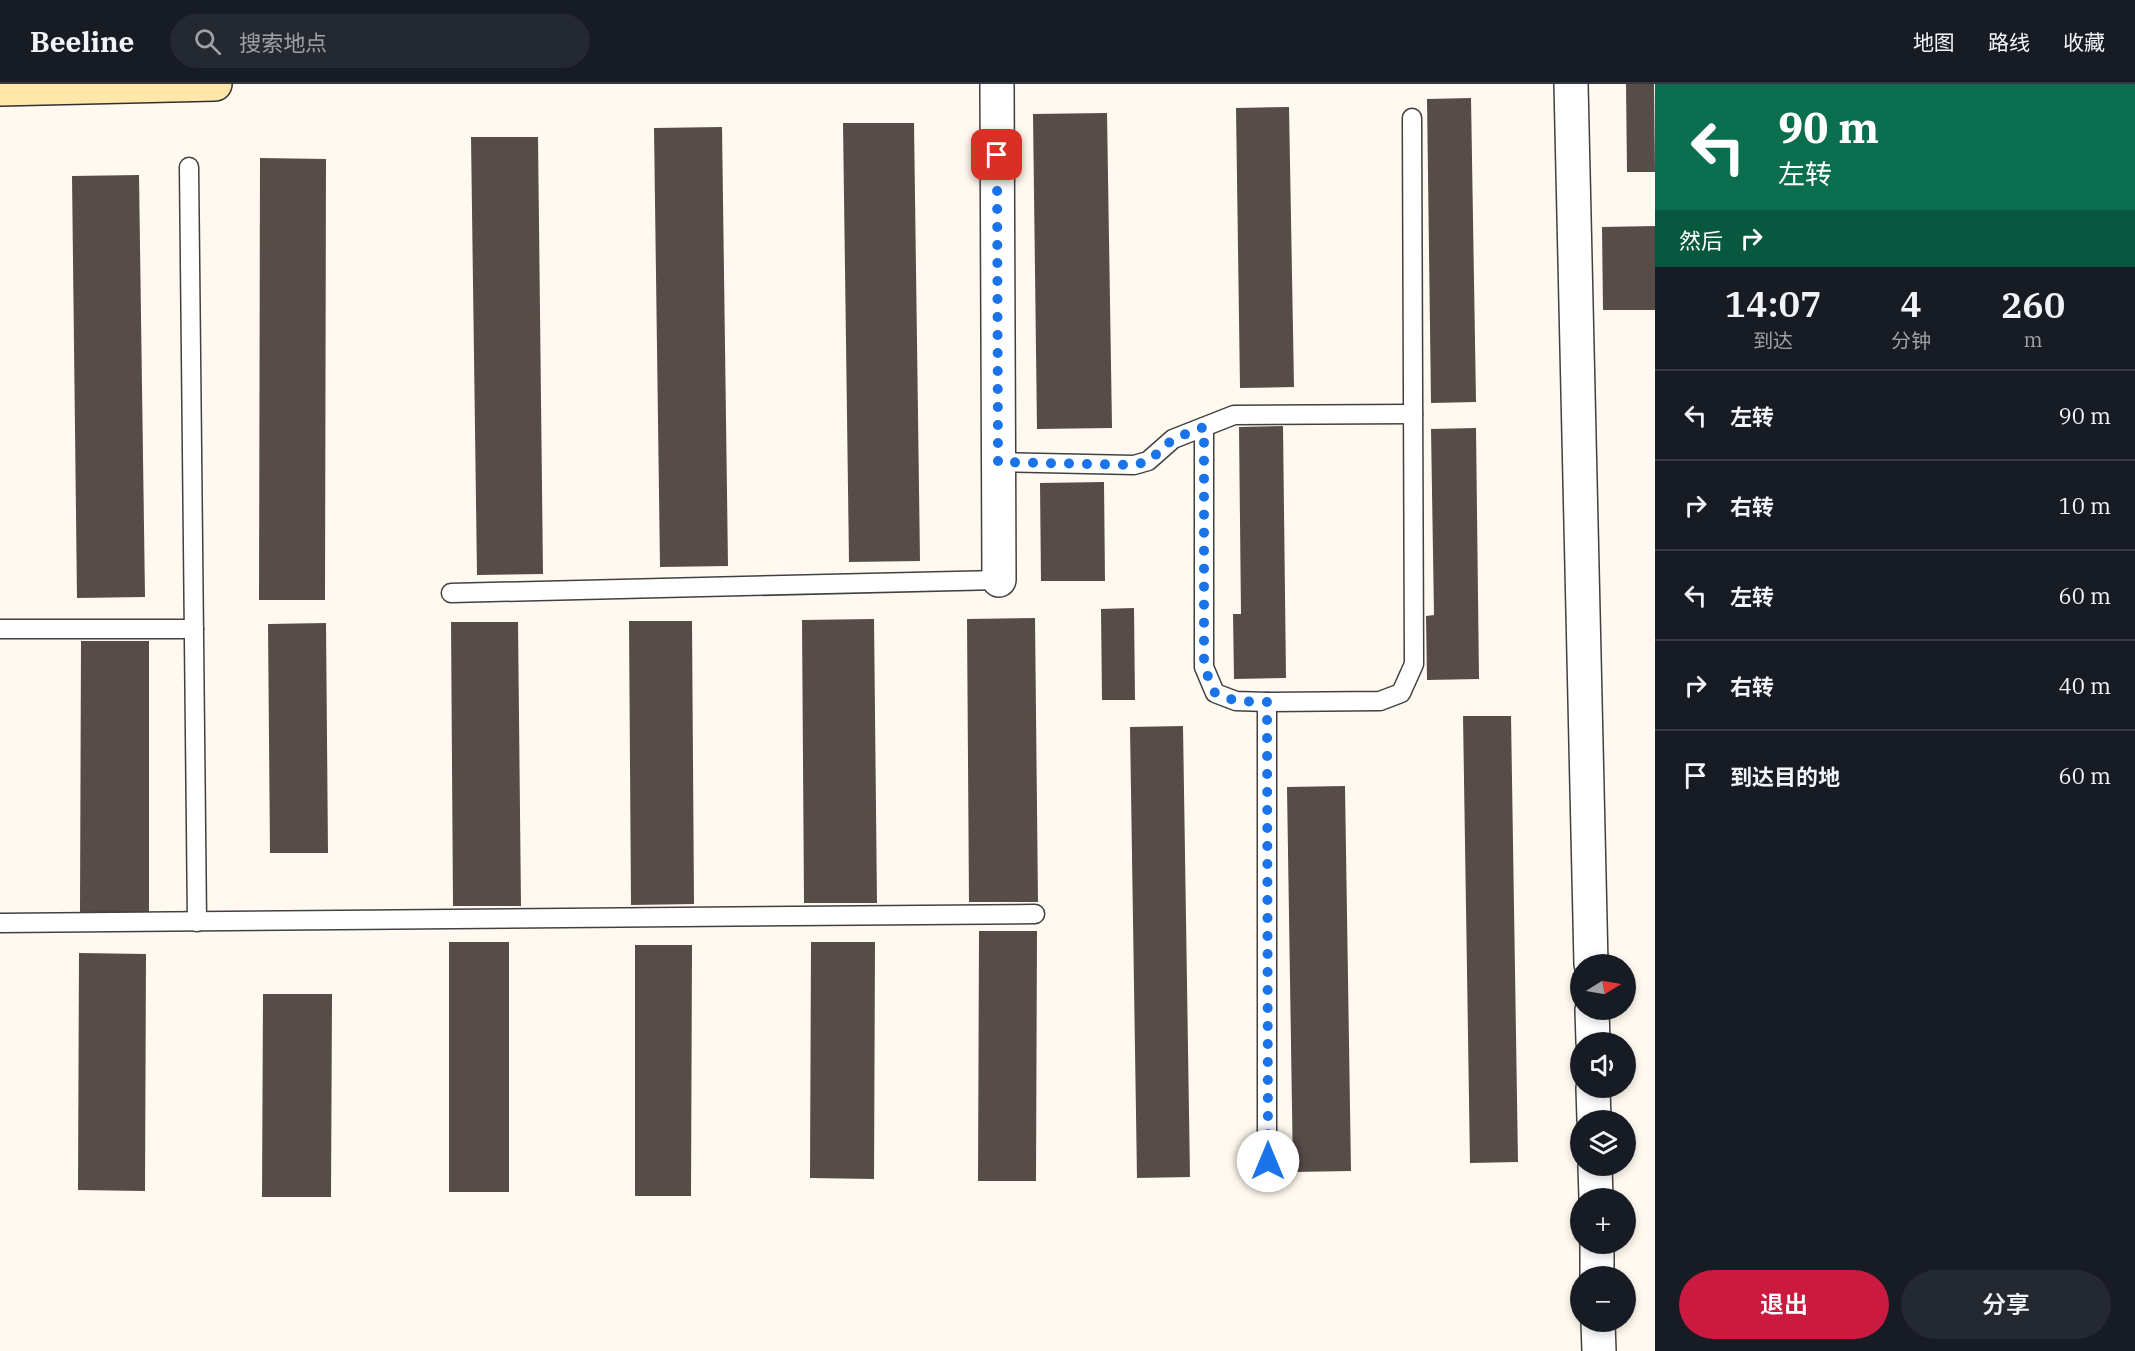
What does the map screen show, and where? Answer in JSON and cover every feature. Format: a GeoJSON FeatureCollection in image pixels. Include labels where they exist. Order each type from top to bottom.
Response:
{"type":"FeatureCollection","features":[{"type":"Feature","properties":{"kind":"street"},"geometry":{"type":"LineString","coordinates":[[0,88],[215,84]]}},
{"type":"Feature","properties":{"kind":"street"},"geometry":{"type":"LineString","coordinates":[[997,84],[999,580]]}},
{"type":"Feature","properties":{"kind":"street"},"geometry":{"type":"LineString","coordinates":[[1572,84],[1591,954]]}},
{"type":"Feature","properties":{"kind":"street"},"geometry":{"type":"LineString","coordinates":[[1598,1332],[1599,1351]]}},
{"type":"Feature","properties":{"kind":"lane"},"geometry":{"type":"LineString","coordinates":[[1204,427],[1204,667],[1215,693],[1236,701],[1267,702],[1380,701],[1401,693],[1414,664],[1412,118]]}},
{"type":"Feature","properties":{"kind":"lane"},"geometry":{"type":"LineString","coordinates":[[189,167],[197,922]]}},
{"type":"Feature","properties":{"kind":"lane"},"geometry":{"type":"LineString","coordinates":[[998,462],[1134,465],[1149,461],[1173,439],[1234,415],[1413,414]]}},
{"type":"Feature","properties":{"kind":"lane"},"geometry":{"type":"LineString","coordinates":[[451,593],[999,580]]}},
{"type":"Feature","properties":{"kind":"lane"},"geometry":{"type":"LineString","coordinates":[[0,629],[194,629]]}},
{"type":"Feature","properties":{"kind":"lane"},"geometry":{"type":"LineString","coordinates":[[1267,702],[1268,1161]]}},
{"type":"Feature","properties":{"kind":"lane"},"geometry":{"type":"LineString","coordinates":[[0,923],[1035,914]]}},
{"type":"Feature","properties":{"kind":"building"},"geometry":{"type":"Polygon","coordinates":[[[1626,84],[1654,84],[1655,172],[1627,172],[1626,84]]]}},
{"type":"Feature","properties":{"kind":"building"},"geometry":{"type":"Polygon","coordinates":[[[1471,98],[1476,402],[1431,403],[1427,99],[1471,98]]]}},
{"type":"Feature","properties":{"kind":"building"},"geometry":{"type":"Polygon","coordinates":[[[1289,107],[1294,387],[1240,388],[1236,108],[1289,107]]]}},
{"type":"Feature","properties":{"kind":"building"},"geometry":{"type":"Polygon","coordinates":[[[1107,113],[1112,428],[1037,429],[1033,114],[1107,113]]]}},
{"type":"Feature","properties":{"kind":"building"},"geometry":{"type":"Polygon","coordinates":[[[843,123],[914,123],[920,561],[849,562],[843,123]]]}},
{"type":"Feature","properties":{"kind":"building"},"geometry":{"type":"Polygon","coordinates":[[[722,127],[728,566],[660,567],[654,128],[722,127]]]}},
{"type":"Feature","properties":{"kind":"building"},"geometry":{"type":"Polygon","coordinates":[[[471,137],[538,137],[543,574],[477,575],[471,137]]]}},
{"type":"Feature","properties":{"kind":"building"},"geometry":{"type":"Polygon","coordinates":[[[260,158],[326,159],[325,600],[259,600],[260,158]]]}},
{"type":"Feature","properties":{"kind":"building"},"geometry":{"type":"Polygon","coordinates":[[[139,175],[145,597],[77,598],[72,176],[139,175]]]}},
{"type":"Feature","properties":{"kind":"building"},"geometry":{"type":"Polygon","coordinates":[[[1655,226],[1655,310],[1603,310],[1602,227],[1655,226]]]}},
{"type":"Feature","properties":{"kind":"building"},"geometry":{"type":"Polygon","coordinates":[[[1283,426],[1286,678],[1234,679],[1233,614],[1241,614],[1239,427],[1283,426]]]}},
{"type":"Feature","properties":{"kind":"building"},"geometry":{"type":"Polygon","coordinates":[[[1476,428],[1479,679],[1427,680],[1426,616],[1434,615],[1431,429],[1476,428]]]}},
{"type":"Feature","properties":{"kind":"building"},"geometry":{"type":"Polygon","coordinates":[[[1104,482],[1105,581],[1041,581],[1040,483],[1104,482]]]}},
{"type":"Feature","properties":{"kind":"building"},"geometry":{"type":"Polygon","coordinates":[[[1134,608],[1135,700],[1102,700],[1101,609],[1134,608]]]}},
{"type":"Feature","properties":{"kind":"building"},"geometry":{"type":"Polygon","coordinates":[[[1035,618],[1038,902],[969,902],[967,619],[1035,618]]]}},
{"type":"Feature","properties":{"kind":"building"},"geometry":{"type":"Polygon","coordinates":[[[874,619],[877,903],[804,903],[802,620],[874,619]]]}},
{"type":"Feature","properties":{"kind":"building"},"geometry":{"type":"Polygon","coordinates":[[[629,621],[692,621],[694,904],[631,905],[629,621]]]}},
{"type":"Feature","properties":{"kind":"building"},"geometry":{"type":"Polygon","coordinates":[[[451,622],[518,622],[521,906],[453,906],[451,622]]]}},
{"type":"Feature","properties":{"kind":"building"},"geometry":{"type":"Polygon","coordinates":[[[326,623],[328,853],[270,853],[268,624],[326,623]]]}},
{"type":"Feature","properties":{"kind":"building"},"geometry":{"type":"Polygon","coordinates":[[[81,641],[149,641],[149,913],[80,912],[81,641]]]}},
{"type":"Feature","properties":{"kind":"building"},"geometry":{"type":"Polygon","coordinates":[[[1463,716],[1511,716],[1518,1162],[1470,1163],[1463,716]]]}},
{"type":"Feature","properties":{"kind":"building"},"geometry":{"type":"Polygon","coordinates":[[[1183,726],[1190,1177],[1137,1178],[1130,727],[1183,726]]]}},
{"type":"Feature","properties":{"kind":"building"},"geometry":{"type":"Polygon","coordinates":[[[1345,786],[1351,1171],[1293,1172],[1287,787],[1345,786]]]}},
{"type":"Feature","properties":{"kind":"building"},"geometry":{"type":"Polygon","coordinates":[[[979,931],[1037,931],[1036,1181],[978,1181],[979,931]]]}},
{"type":"Feature","properties":{"kind":"building"},"geometry":{"type":"Polygon","coordinates":[[[449,942],[509,942],[509,1192],[449,1192],[449,942]]]}},
{"type":"Feature","properties":{"kind":"building"},"geometry":{"type":"Polygon","coordinates":[[[811,942],[875,942],[874,1179],[810,1178],[811,942]]]}},
{"type":"Feature","properties":{"kind":"building"},"geometry":{"type":"Polygon","coordinates":[[[635,945],[692,945],[691,1196],[635,1196],[635,945]]]}},
{"type":"Feature","properties":{"kind":"building"},"geometry":{"type":"Polygon","coordinates":[[[79,953],[146,954],[145,1191],[78,1190],[79,953]]]}},
{"type":"Feature","properties":{"kind":"building"},"geometry":{"type":"Polygon","coordinates":[[[263,994],[332,994],[331,1197],[262,1197],[263,994]]]}},
{"type":"Feature","properties":{"kind":"route"},"geometry":{"type":"LineString","coordinates":[[997,155],[998,462],[1134,465],[1149,461],[1173,439],[1204,427],[1204,667],[1215,693],[1236,701],[1267,702],[1268,1161]]}}]}
